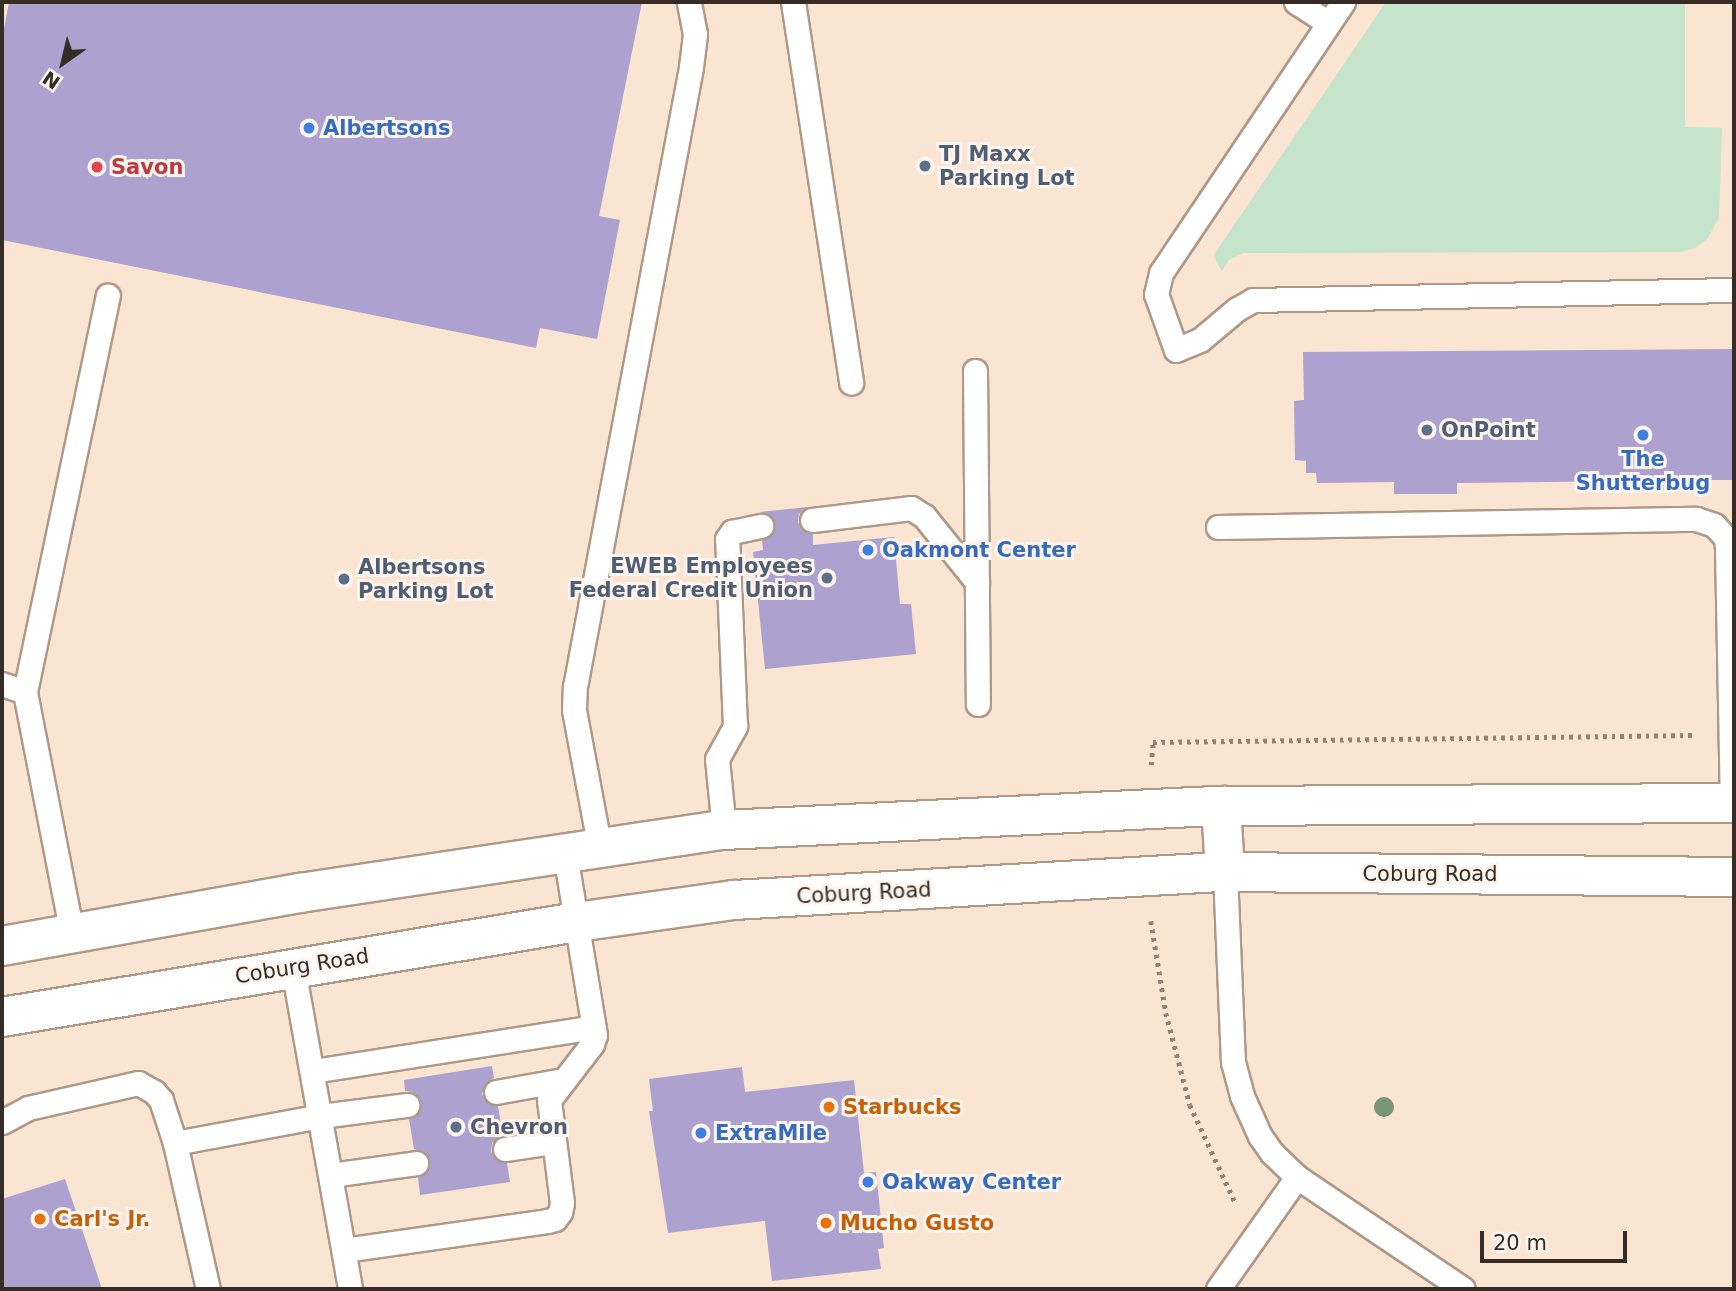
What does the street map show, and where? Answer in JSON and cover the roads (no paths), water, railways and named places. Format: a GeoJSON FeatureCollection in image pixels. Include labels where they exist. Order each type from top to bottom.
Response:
{"type":"FeatureCollection","features":[{"type":"Feature","properties":{"kind":"main road"},"geometry":{"type":"LineString","coordinates":[[2,946],[300,893],[724,830],[1222,806],[1733,803]]}},
{"type":"Feature","properties":{"kind":"main road"},"geometry":{"type":"LineString","coordinates":[[1222,806],[1224,872]]}},
{"type":"Feature","properties":{"kind":"main road","name":"Coburg Road"},"geometry":{"type":"LineString","coordinates":[[2,1017],[577,922],[734,900],[1224,872],[1734,877]]}},
{"type":"Feature","properties":{"kind":"lane"},"geometry":{"type":"LineString","coordinates":[[344,1250],[555,1219],[562,1203],[549,1100],[592,1044],[594,1027],[577,922],[582,852],[575,687],[691,67],[695,34],[689,2]]}},
{"type":"Feature","properties":{"kind":"lane"},"geometry":{"type":"LineString","coordinates":[[793,2],[850,383]]}},
{"type":"Feature","properties":{"kind":"lane"},"geometry":{"type":"LineString","coordinates":[[1296,2],[1328,23]]}},
{"type":"Feature","properties":{"kind":"lane"},"geometry":{"type":"LineString","coordinates":[[1343,2],[1156,284],[1156,293],[1176,350],[1200,340],[1237,309],[1254,300],[1734,290]]}},
{"type":"Feature","properties":{"kind":"lane"},"geometry":{"type":"LineString","coordinates":[[72,934],[25,692],[107,296]]}},
{"type":"Feature","properties":{"kind":"lane"},"geometry":{"type":"LineString","coordinates":[[975,371],[978,704]]}},
{"type":"Feature","properties":{"kind":"lane"},"geometry":{"type":"LineString","coordinates":[[812,520],[904,507],[918,510],[977,582]]}},
{"type":"Feature","properties":{"kind":"lane"},"geometry":{"type":"LineString","coordinates":[[1219,527],[1706,522],[1722,531],[1727,548],[1733,803]]}},
{"type":"Feature","properties":{"kind":"lane"},"geometry":{"type":"LineString","coordinates":[[724,830],[717,759],[736,726],[727,539],[732,532],[761,526]]}},
{"type":"Feature","properties":{"kind":"lane"},"geometry":{"type":"LineString","coordinates":[[2,684],[25,692]]}},
{"type":"Feature","properties":{"kind":"lane"},"geometry":{"type":"LineString","coordinates":[[1224,872],[1232,1047],[1236,1078],[1260,1136],[1272,1153],[1297,1177],[1463,1289]]}},
{"type":"Feature","properties":{"kind":"lane"},"geometry":{"type":"LineString","coordinates":[[293,968],[350,1289]]}},
{"type":"Feature","properties":{"kind":"lane"},"geometry":{"type":"LineString","coordinates":[[313,1072],[594,1027]]}},
{"type":"Feature","properties":{"kind":"lane"},"geometry":{"type":"LineString","coordinates":[[496,1092],[563,1080]]}},
{"type":"Feature","properties":{"kind":"lane"},"geometry":{"type":"LineString","coordinates":[[2,1122],[28,1108],[138,1083],[147,1086],[161,1100],[175,1143],[208,1289]]}},
{"type":"Feature","properties":{"kind":"lane"},"geometry":{"type":"LineString","coordinates":[[175,1143],[321,1116],[407,1105]]}},
{"type":"Feature","properties":{"kind":"lane"},"geometry":{"type":"LineString","coordinates":[[505,1149],[553,1142]]}},
{"type":"Feature","properties":{"kind":"lane"},"geometry":{"type":"LineString","coordinates":[[331,1175],[416,1163]]}},
{"type":"Feature","properties":{"kind":"lane"},"geometry":{"type":"LineString","coordinates":[[1218,1289],[1297,1177]]}},
{"type":"Feature","properties":{"kind":"place","name":"Albertsons"},"geometry":{"type":"Point","coordinates":[309,128]}},
{"type":"Feature","properties":{"kind":"place","name":"TJ Maxx Parking Lot"},"geometry":{"type":"Point","coordinates":[925,166]}},
{"type":"Feature","properties":{"kind":"place","name":"Savon"},"geometry":{"type":"Point","coordinates":[97,167]}},
{"type":"Feature","properties":{"kind":"place","name":"OnPoint"},"geometry":{"type":"Point","coordinates":[1427,430]}},
{"type":"Feature","properties":{"kind":"place","name":"The Shutterbug"},"geometry":{"type":"Point","coordinates":[1643,435]}},
{"type":"Feature","properties":{"kind":"place","name":"Oakmont Center"},"geometry":{"type":"Point","coordinates":[868,550]}},
{"type":"Feature","properties":{"kind":"place","name":"EWEB Employees Federal Credit Union"},"geometry":{"type":"Point","coordinates":[827,578]}},
{"type":"Feature","properties":{"kind":"place","name":"Albertsons Parking Lot"},"geometry":{"type":"Point","coordinates":[344,579]}},
{"type":"Feature","properties":{"kind":"place","name":"Starbucks"},"geometry":{"type":"Point","coordinates":[829,1107]}},
{"type":"Feature","properties":{"kind":"place","name":"Chevron"},"geometry":{"type":"Point","coordinates":[456,1127]}},
{"type":"Feature","properties":{"kind":"place","name":"ExtraMile"},"geometry":{"type":"Point","coordinates":[701,1133]}},
{"type":"Feature","properties":{"kind":"place","name":"Oakway Center"},"geometry":{"type":"Point","coordinates":[868,1182]}},
{"type":"Feature","properties":{"kind":"place","name":"Carl's Jr."},"geometry":{"type":"Point","coordinates":[40,1219]}},
{"type":"Feature","properties":{"kind":"place","name":"Mucho Gusto"},"geometry":{"type":"Point","coordinates":[826,1223]}}]}
